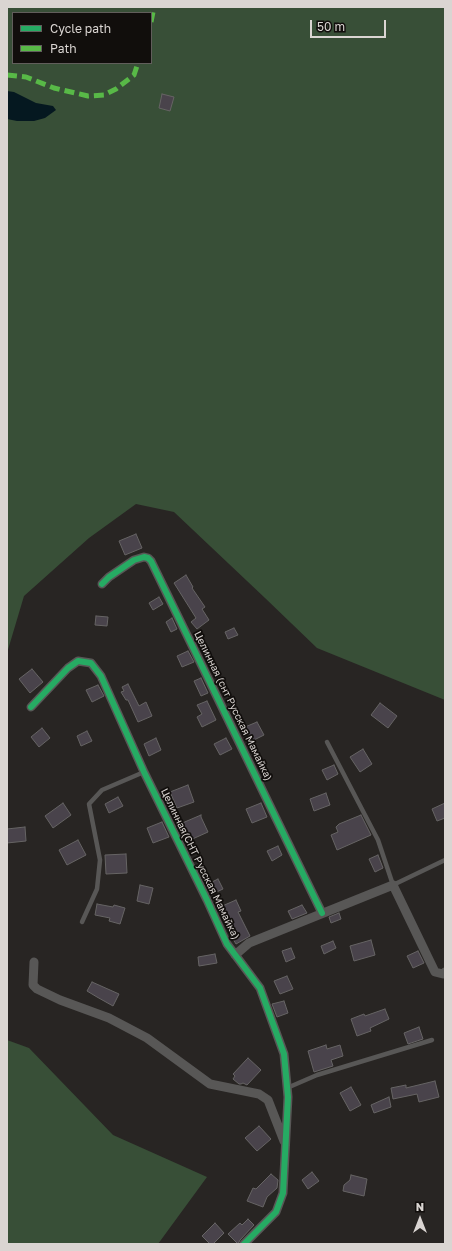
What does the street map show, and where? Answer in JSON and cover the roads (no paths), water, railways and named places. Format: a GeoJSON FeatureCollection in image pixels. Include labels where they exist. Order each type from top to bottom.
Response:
{"type":"FeatureCollection","features":[{"type":"Feature","properties":{"kind":"street","name":"Целинная (снт Русская Мамайка)"},"geometry":{"type":"LineString","coordinates":[[102,584],[109,577],[134,560],[144,557],[151,561],[322,913]]}},
{"type":"Feature","properties":{"kind":"street","name":"Целинная(СНТ Русская Мамайка)"},"geometry":{"type":"LineString","coordinates":[[31,707],[68,668],[78,661],[92,663],[101,676],[144,772],[227,944],[260,988],[284,1054],[288,1088],[283,1193],[276,1212],[244,1244]]}},
{"type":"Feature","properties":{"kind":"street","name":"Целинная(СНТ Русская Мамайка)"},"geometry":{"type":"LineString","coordinates":[[235,955],[249,943],[393,885]]}},
{"type":"Feature","properties":{"kind":"street"},"geometry":{"type":"LineString","coordinates":[[393,885],[435,972],[443,974],[445,972]]}},
{"type":"Feature","properties":{"kind":"street"},"geometry":{"type":"LineString","coordinates":[[34,962],[33,985],[37,989],[53,997],[109,1018],[147,1038],[210,1084],[260,1094],[268,1100],[285,1144]]}},
{"type":"Feature","properties":{"kind":"lane"},"geometry":{"type":"LineString","coordinates":[[327,742],[378,840],[393,885]]}},
{"type":"Feature","properties":{"kind":"lane"},"geometry":{"type":"LineString","coordinates":[[82,922],[97,890],[100,860],[89,804],[102,790],[144,772]]}},
{"type":"Feature","properties":{"kind":"lane","name":"Целинная(СНТ Русская Мамайка)"},"geometry":{"type":"LineString","coordinates":[[393,885],[445,860]]}},
{"type":"Feature","properties":{"kind":"lane"},"geometry":{"type":"LineString","coordinates":[[288,1088],[317,1075],[432,1040]]}},
{"type":"Feature","properties":{"kind":"water"},"geometry":{"type":"Polygon","coordinates":[[[7,91],[14,92],[36,103],[53,106],[56,110],[45,118],[34,121],[17,121],[7,119],[7,91]]]}}]}
